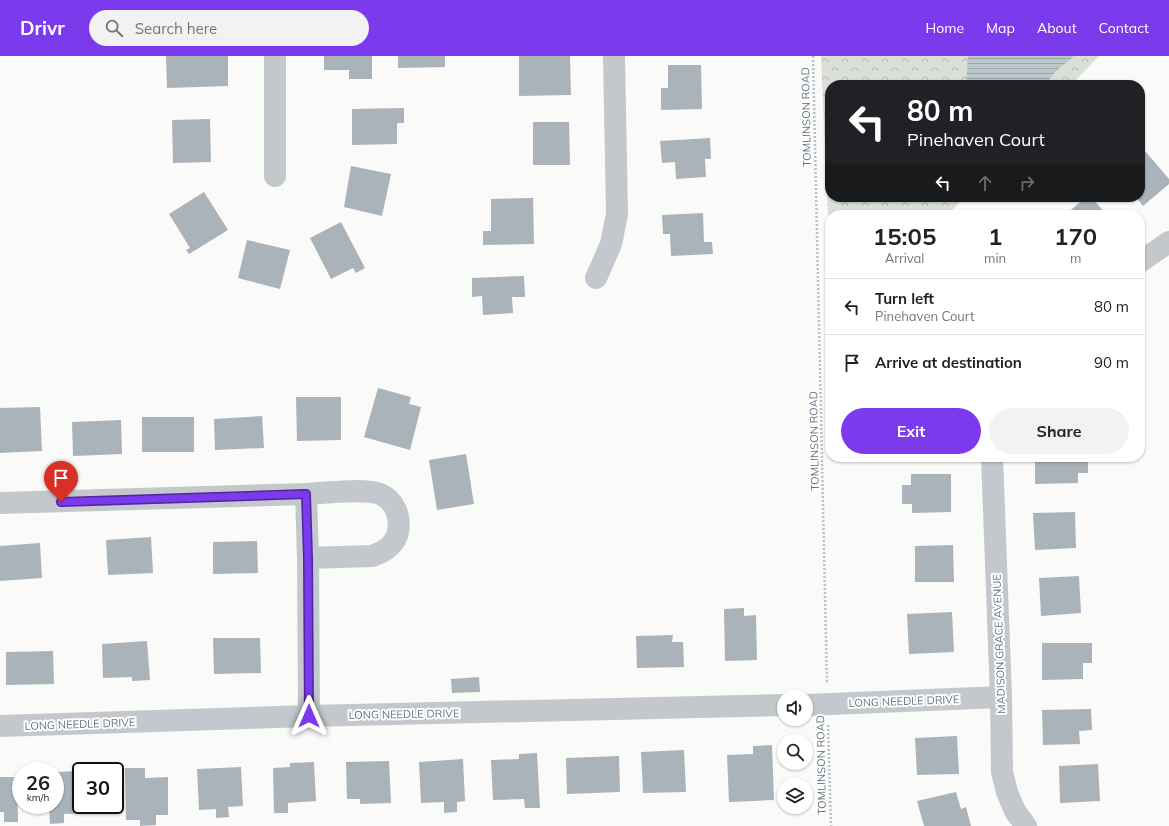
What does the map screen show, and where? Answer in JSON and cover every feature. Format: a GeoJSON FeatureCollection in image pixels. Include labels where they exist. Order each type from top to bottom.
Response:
{"type":"FeatureCollection","features":[{"type":"Feature","properties":{"kind":"street"},"geometry":{"type":"LineString","coordinates":[[275,56],[275,176]]}},
{"type":"Feature","properties":{"kind":"street"},"geometry":{"type":"LineString","coordinates":[[596,278],[611,244],[617,214],[614,56]]}},
{"type":"Feature","properties":{"kind":"street"},"geometry":{"type":"LineString","coordinates":[[1145,259],[1169,242]]}},
{"type":"Feature","properties":{"kind":"street","name":"MADISON GRACE AVENUE"},"geometry":{"type":"LineString","coordinates":[[992,462],[1001,697],[1002,772],[1007,792],[1015,811],[1026,826]]}},
{"type":"Feature","properties":{"kind":"street"},"geometry":{"type":"LineString","coordinates":[[0,503],[366,492],[379,494],[388,500],[396,509],[399,523],[397,535],[388,548],[378,554],[372,556],[308,558]]}},
{"type":"Feature","properties":{"kind":"street"},"geometry":{"type":"LineString","coordinates":[[306,494],[309,716]]}},
{"type":"Feature","properties":{"kind":"street","name":"LONG NEEDLE DRIVE"},"geometry":{"type":"LineString","coordinates":[[813,705],[1001,697]]}},
{"type":"Feature","properties":{"kind":"street","name":"LONG NEEDLE DRIVE"},"geometry":{"type":"LineString","coordinates":[[0,726],[309,716],[777,705]]}},
{"type":"Feature","properties":{"kind":"path","name":"TOMLINSON ROAD"},"geometry":{"type":"LineString","coordinates":[[813,56],[831,826]]}},
{"type":"Feature","properties":{"kind":"green space"},"geometry":{"type":"Polygon","coordinates":[[[821,56],[1099,56],[1076,80],[825,80],[825,146],[821,56]]]}},
{"type":"Feature","properties":{"kind":"green space"},"geometry":{"type":"Polygon","coordinates":[[[828,202],[960,202],[952,210],[828,210],[828,202]]]}},
{"type":"Feature","properties":{"kind":"shaded area"},"geometry":{"type":"Polygon","coordinates":[[[968,56],[1074,56],[1057,70],[1049,80],[966,80],[968,56]]]}},
{"type":"Feature","properties":{"kind":"building"},"geometry":{"type":"Polygon","coordinates":[[[166,56],[228,56],[228,86],[167,88],[166,56]]]}},
{"type":"Feature","properties":{"kind":"building"},"geometry":{"type":"Polygon","coordinates":[[[324,56],[372,56],[372,79],[349,79],[349,70],[324,70],[324,56]]]}},
{"type":"Feature","properties":{"kind":"building"},"geometry":{"type":"Polygon","coordinates":[[[398,56],[445,56],[445,67],[398,68],[398,56]]]}},
{"type":"Feature","properties":{"kind":"building"},"geometry":{"type":"Polygon","coordinates":[[[519,56],[570,56],[571,95],[519,96],[519,56]]]}},
{"type":"Feature","properties":{"kind":"building"},"geometry":{"type":"Polygon","coordinates":[[[668,65],[701,65],[702,109],[661,110],[661,88],[668,88],[668,65]]]}},
{"type":"Feature","properties":{"kind":"building"},"geometry":{"type":"Polygon","coordinates":[[[404,108],[404,123],[397,123],[397,144],[352,145],[352,109],[404,108]]]}},
{"type":"Feature","properties":{"kind":"building"},"geometry":{"type":"Polygon","coordinates":[[[210,119],[211,162],[173,163],[172,120],[210,119]]]}},
{"type":"Feature","properties":{"kind":"building"},"geometry":{"type":"Polygon","coordinates":[[[533,122],[569,122],[570,165],[533,165],[533,122]]]}},
{"type":"Feature","properties":{"kind":"building"},"geometry":{"type":"Polygon","coordinates":[[[710,138],[711,159],[705,159],[706,177],[676,179],[675,162],[662,163],[660,141],[710,138]]]}},
{"type":"Feature","properties":{"kind":"building"},"geometry":{"type":"Polygon","coordinates":[[[1145,151],[1169,179],[1169,184],[1143,206],[1140,202],[1145,202],[1145,151]]]}},
{"type":"Feature","properties":{"kind":"building"},"geometry":{"type":"Polygon","coordinates":[[[351,166],[391,174],[382,216],[344,207],[351,166]]]}},
{"type":"Feature","properties":{"kind":"building"},"geometry":{"type":"Polygon","coordinates":[[[204,192],[228,230],[189,254],[186,250],[190,248],[169,214],[204,192]]]}},
{"type":"Feature","properties":{"kind":"building"},"geometry":{"type":"Polygon","coordinates":[[[533,198],[534,244],[483,245],[483,231],[491,231],[491,199],[533,198]]]}},
{"type":"Feature","properties":{"kind":"building"},"geometry":{"type":"Polygon","coordinates":[[[1080,202],[1095,202],[1103,210],[1071,210],[1080,202]]]}},
{"type":"Feature","properties":{"kind":"building"},"geometry":{"type":"Polygon","coordinates":[[[703,213],[704,242],[712,242],[713,254],[671,256],[670,234],[663,234],[662,215],[703,213]]]}},
{"type":"Feature","properties":{"kind":"building"},"geometry":{"type":"Polygon","coordinates":[[[341,222],[365,268],[356,273],[353,268],[331,279],[310,238],[341,222]]]}},
{"type":"Feature","properties":{"kind":"building"},"geometry":{"type":"Polygon","coordinates":[[[247,240],[290,250],[280,289],[238,278],[247,240]]]}},
{"type":"Feature","properties":{"kind":"building"},"geometry":{"type":"Polygon","coordinates":[[[524,276],[525,297],[512,297],[513,313],[483,315],[482,296],[472,297],[472,278],[524,276]]]}},
{"type":"Feature","properties":{"kind":"building"},"geometry":{"type":"Polygon","coordinates":[[[378,388],[411,397],[409,404],[421,407],[410,450],[364,437],[378,388]]]}},
{"type":"Feature","properties":{"kind":"building"},"geometry":{"type":"Polygon","coordinates":[[[296,397],[341,397],[341,440],[297,441],[296,397]]]}},
{"type":"Feature","properties":{"kind":"building"},"geometry":{"type":"Polygon","coordinates":[[[40,407],[42,451],[0,453],[0,408],[40,407]]]}},
{"type":"Feature","properties":{"kind":"building"},"geometry":{"type":"Polygon","coordinates":[[[262,416],[264,448],[215,450],[214,419],[262,416]]]}},
{"type":"Feature","properties":{"kind":"building"},"geometry":{"type":"Polygon","coordinates":[[[142,417],[194,417],[194,452],[142,452],[142,417]]]}},
{"type":"Feature","properties":{"kind":"building"},"geometry":{"type":"Polygon","coordinates":[[[121,420],[122,454],[73,456],[72,422],[121,420]]]}},
{"type":"Feature","properties":{"kind":"building"},"geometry":{"type":"Polygon","coordinates":[[[466,454],[474,504],[437,510],[429,460],[466,454]]]}},
{"type":"Feature","properties":{"kind":"building"},"geometry":{"type":"Polygon","coordinates":[[[1035,462],[1088,462],[1088,473],[1078,473],[1078,483],[1035,484],[1035,462]]]}},
{"type":"Feature","properties":{"kind":"building"},"geometry":{"type":"Polygon","coordinates":[[[911,474],[951,474],[951,512],[912,513],[912,504],[902,504],[902,485],[911,485],[911,474]]]}},
{"type":"Feature","properties":{"kind":"building"},"geometry":{"type":"Polygon","coordinates":[[[1075,512],[1076,548],[1035,550],[1033,513],[1075,512]]]}},
{"type":"Feature","properties":{"kind":"building"},"geometry":{"type":"Polygon","coordinates":[[[151,537],[153,573],[108,575],[106,540],[151,537]]]}},
{"type":"Feature","properties":{"kind":"building"},"geometry":{"type":"Polygon","coordinates":[[[257,541],[258,573],[213,574],[213,542],[257,541]]]}},
{"type":"Feature","properties":{"kind":"building"},"geometry":{"type":"Polygon","coordinates":[[[40,543],[42,578],[0,581],[0,546],[40,543]]]}},
{"type":"Feature","properties":{"kind":"building"},"geometry":{"type":"Polygon","coordinates":[[[953,545],[954,582],[915,582],[915,546],[953,545]]]}},
{"type":"Feature","properties":{"kind":"building"},"geometry":{"type":"Polygon","coordinates":[[[1079,576],[1081,613],[1041,616],[1039,578],[1079,576]]]}},
{"type":"Feature","properties":{"kind":"building"},"geometry":{"type":"Polygon","coordinates":[[[744,608],[744,616],[756,615],[757,660],[725,661],[724,609],[744,608]]]}},
{"type":"Feature","properties":{"kind":"building"},"geometry":{"type":"Polygon","coordinates":[[[952,612],[954,652],[909,654],[907,614],[952,612]]]}},
{"type":"Feature","properties":{"kind":"building"},"geometry":{"type":"Polygon","coordinates":[[[673,635],[672,642],[683,642],[684,667],[637,668],[636,636],[673,635]]]}},
{"type":"Feature","properties":{"kind":"building"},"geometry":{"type":"Polygon","coordinates":[[[213,638],[260,638],[261,673],[214,674],[213,638]]]}},
{"type":"Feature","properties":{"kind":"building"},"geometry":{"type":"Polygon","coordinates":[[[147,641],[150,680],[132,681],[132,677],[103,678],[102,644],[147,641]]]}},
{"type":"Feature","properties":{"kind":"building"},"geometry":{"type":"Polygon","coordinates":[[[1042,643],[1092,643],[1092,663],[1083,663],[1083,679],[1042,680],[1042,643]]]}},
{"type":"Feature","properties":{"kind":"building"},"geometry":{"type":"Polygon","coordinates":[[[53,651],[54,684],[6,685],[6,652],[53,651]]]}},
{"type":"Feature","properties":{"kind":"building"},"geometry":{"type":"Polygon","coordinates":[[[479,677],[480,692],[452,693],[451,679],[479,677]]]}},
{"type":"Feature","properties":{"kind":"building"},"geometry":{"type":"Polygon","coordinates":[[[1091,709],[1092,730],[1079,731],[1080,744],[1043,745],[1042,710],[1091,709]]]}},
{"type":"Feature","properties":{"kind":"building"},"geometry":{"type":"Polygon","coordinates":[[[957,736],[959,774],[917,775],[915,738],[957,736]]]}},
{"type":"Feature","properties":{"kind":"building"},"geometry":{"type":"Polygon","coordinates":[[[772,745],[774,800],[729,802],[727,755],[753,754],[753,746],[772,745]]]}},
{"type":"Feature","properties":{"kind":"building"},"geometry":{"type":"Polygon","coordinates":[[[684,750],[686,792],[643,793],[641,752],[684,750]]]}},
{"type":"Feature","properties":{"kind":"building"},"geometry":{"type":"Polygon","coordinates":[[[537,753],[540,808],[525,808],[524,799],[493,800],[491,760],[519,759],[519,754],[537,753]]]}},
{"type":"Feature","properties":{"kind":"building"},"geometry":{"type":"Polygon","coordinates":[[[619,756],[620,792],[567,794],[566,758],[619,756]]]}},
{"type":"Feature","properties":{"kind":"building"},"geometry":{"type":"Polygon","coordinates":[[[463,759],[465,801],[457,802],[457,812],[444,813],[444,802],[421,803],[419,762],[463,759]]]}},
{"type":"Feature","properties":{"kind":"building"},"geometry":{"type":"Polygon","coordinates":[[[389,761],[391,803],[360,804],[360,799],[347,799],[346,762],[389,761]]]}},
{"type":"Feature","properties":{"kind":"building"},"geometry":{"type":"Polygon","coordinates":[[[314,762],[316,801],[288,803],[288,813],[274,813],[273,768],[290,767],[290,763],[314,762]]]}},
{"type":"Feature","properties":{"kind":"building"},"geometry":{"type":"Polygon","coordinates":[[[1098,764],[1100,801],[1060,803],[1059,766],[1098,764]]]}},
{"type":"Feature","properties":{"kind":"building"},"geometry":{"type":"Polygon","coordinates":[[[241,767],[243,806],[228,807],[229,817],[216,818],[216,809],[199,810],[197,769],[241,767]]]}},
{"type":"Feature","properties":{"kind":"building"},"geometry":{"type":"Polygon","coordinates":[[[125,768],[145,768],[145,778],[168,777],[168,815],[156,815],[156,825],[140,826],[140,820],[126,820],[125,768]]]}},
{"type":"Feature","properties":{"kind":"building"},"geometry":{"type":"Polygon","coordinates":[[[72,771],[72,814],[64,814],[64,772],[72,771]]]}},
{"type":"Feature","properties":{"kind":"building"},"geometry":{"type":"Polygon","coordinates":[[[0,777],[12,777],[12,814],[18,814],[18,822],[4,822],[4,812],[0,812],[0,777]]]}},
{"type":"Feature","properties":{"kind":"building"},"geometry":{"type":"Polygon","coordinates":[[[956,792],[961,809],[966,807],[971,826],[924,826],[917,801],[956,792]]]}},
{"type":"Feature","properties":{"kind":"building"},"geometry":{"type":"Polygon","coordinates":[[[49,814],[64,814],[64,823],[50,824],[49,814]]]}},
{"type":"Feature","properties":{"kind":"route"},"geometry":{"type":"LineString","coordinates":[[61,502],[306,494],[309,716]]}}]}
